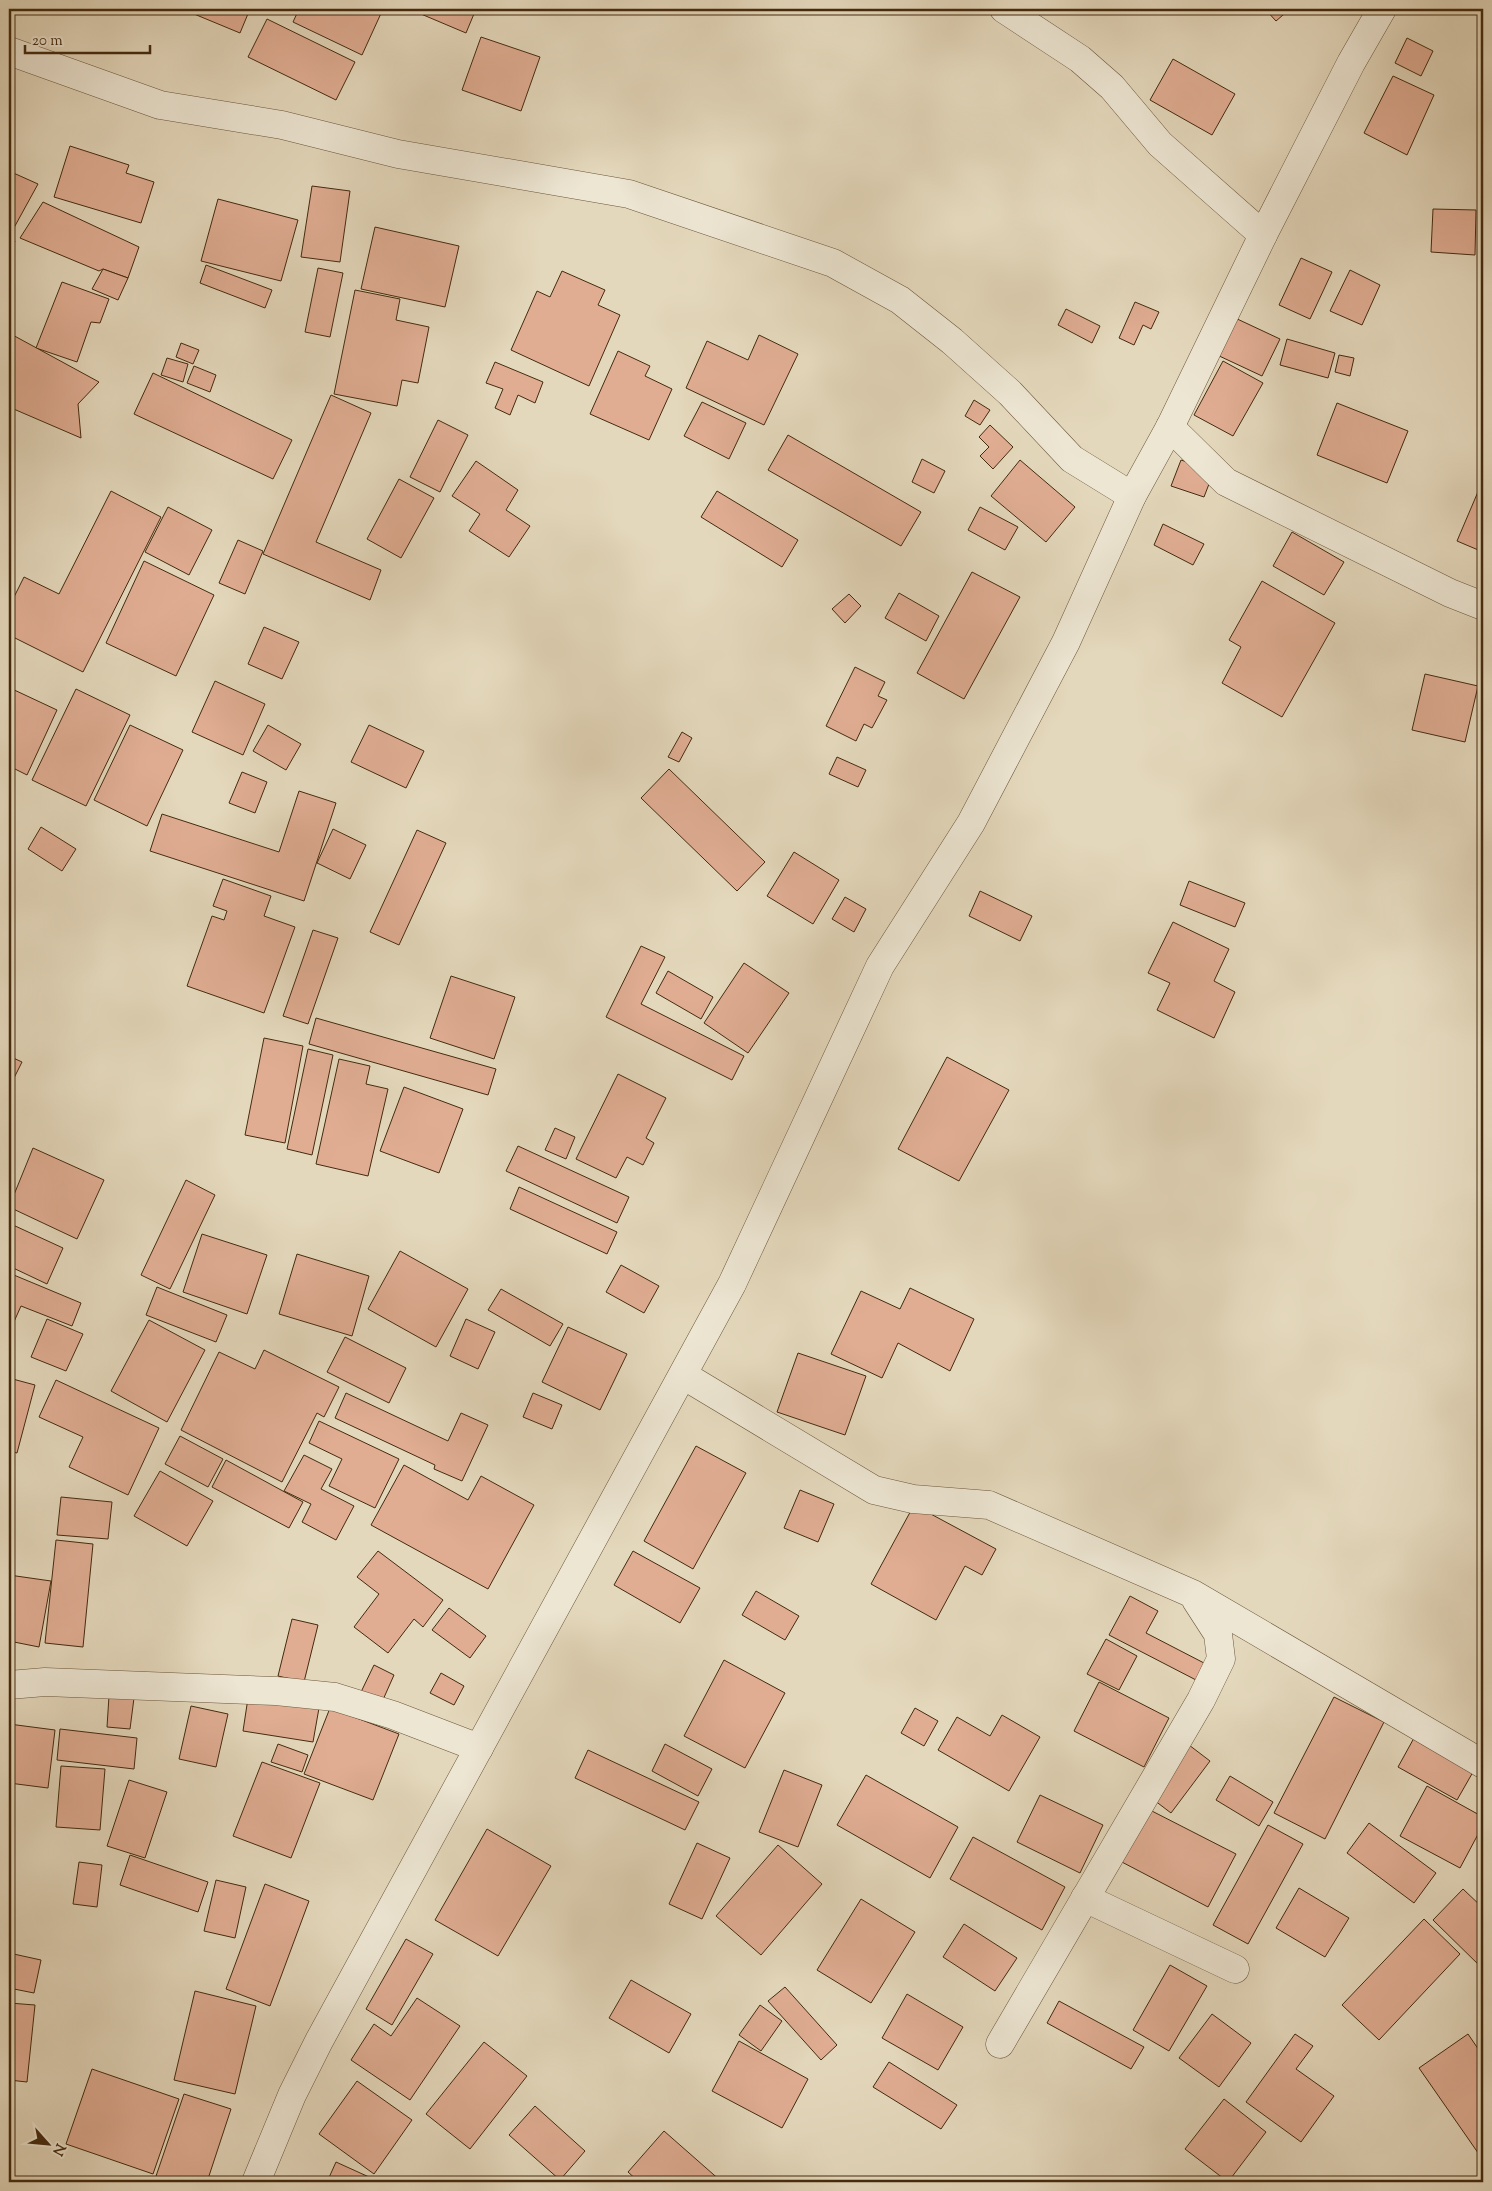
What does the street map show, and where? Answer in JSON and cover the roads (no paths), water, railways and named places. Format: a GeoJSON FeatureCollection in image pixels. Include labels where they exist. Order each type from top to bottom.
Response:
{"type":"FeatureCollection","features":[{"type":"Feature","properties":{"kind":"street"},"geometry":{"type":"LineString","coordinates":[[1004,9],[1086,64],[1112,87],[1160,144],[1263,235]]}},
{"type":"Feature","properties":{"kind":"street"},"geometry":{"type":"LineString","coordinates":[[256,2182],[292,2095],[319,2041],[732,1284],[880,966],[971,823],[1066,642],[1132,496],[1170,427],[1263,235],[1351,63],[1382,9]]}},
{"type":"Feature","properties":{"kind":"street"},"geometry":{"type":"LineString","coordinates":[[9,51],[160,105],[282,125],[398,154],[629,194],[833,263],[900,300],[952,341],[1010,394],[1072,459],[1132,496]]}},
{"type":"Feature","properties":{"kind":"street"},"geometry":{"type":"LineString","coordinates":[[1170,427],[1226,482],[1450,593],[1483,606]]}},
{"type":"Feature","properties":{"kind":"street"},"geometry":{"type":"LineString","coordinates":[[683,1375],[874,1490],[913,1499],[989,1505],[1193,1594],[1483,1764]]}},
{"type":"Feature","properties":{"kind":"street"},"geometry":{"type":"LineString","coordinates":[[1000,2044],[1202,1700],[1221,1659],[1218,1634],[1193,1594]]}},
{"type":"Feature","properties":{"kind":"street"},"geometry":{"type":"LineString","coordinates":[[9,1685],[45,1682],[276,1690],[335,1697],[394,1715],[479,1748]]}},
{"type":"Feature","properties":{"kind":"street"},"geometry":{"type":"LineString","coordinates":[[1085,1898],[1235,1969]]}}]}
